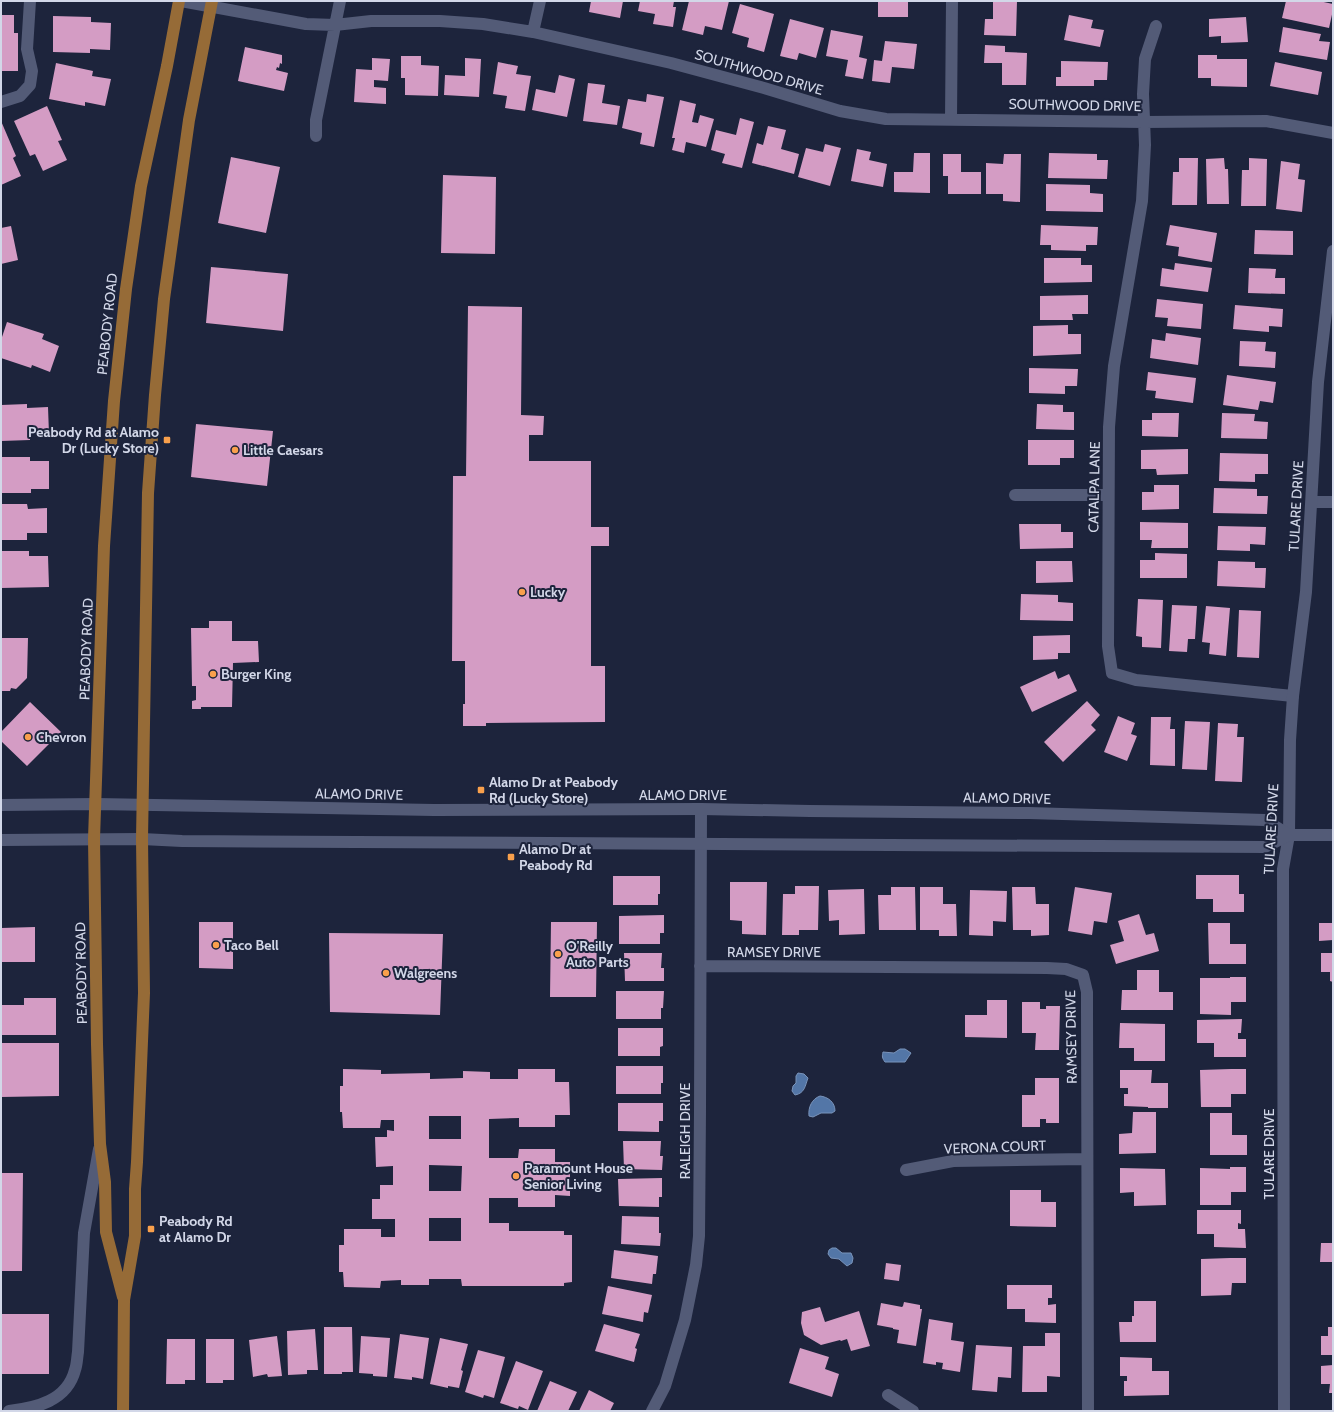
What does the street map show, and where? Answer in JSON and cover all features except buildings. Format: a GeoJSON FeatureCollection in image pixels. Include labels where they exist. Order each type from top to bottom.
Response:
{"type":"FeatureCollection","features":[{"type":"Feature","properties":{"kind":"main road","name":"PEABODY ROAD"},"geometry":{"type":"LineString","coordinates":[[124,1300],[106,1232],[105,1182],[100,1144],[94,839],[104,546],[114,401],[126,289],[140,186],[180,1]]}},
{"type":"Feature","properties":{"kind":"main road","name":"PEABODY ROAD"},"geometry":{"type":"LineString","coordinates":[[123,1411],[124,1300],[135,1236],[135,1189],[144,994],[142,839],[144,805],[148,493],[164,299],[188,128],[211,4]]}},
{"type":"Feature","properties":{"kind":"street"},"geometry":{"type":"LineString","coordinates":[[1,102],[20,96],[30,85],[32,71],[27,49],[30,1]]}},
{"type":"Feature","properties":{"kind":"street","name":"SOUTHWOOD DRIVE"},"geometry":{"type":"LineString","coordinates":[[180,1],[211,4],[306,24],[335,25],[371,21],[440,21],[483,24],[533,32],[671,63],[764,88],[840,111],[886,119],[1144,122],[1266,121],[1333,133]]}},
{"type":"Feature","properties":{"kind":"street"},"geometry":{"type":"LineString","coordinates":[[316,136],[316,120],[340,1]]}},
{"type":"Feature","properties":{"kind":"street"},"geometry":{"type":"LineString","coordinates":[[533,32],[540,1]]}},
{"type":"Feature","properties":{"kind":"street"},"geometry":{"type":"LineString","coordinates":[[951,119],[952,1]]}},
{"type":"Feature","properties":{"kind":"street","name":"CATALPA LANE"},"geometry":{"type":"LineString","coordinates":[[1156,26],[1145,59],[1143,94],[1145,145],[1142,201],[1114,366],[1109,426],[1108,646],[1112,673],[1136,680],[1293,696]]}},
{"type":"Feature","properties":{"kind":"street","name":"TULARE DRIVE"},"geometry":{"type":"LineString","coordinates":[[1284,1411],[1283,869],[1288,835],[1290,740],[1293,696],[1306,592],[1318,382],[1333,251]]}},
{"type":"Feature","properties":{"kind":"street"},"geometry":{"type":"LineString","coordinates":[[1015,495],[1108,495]]}},
{"type":"Feature","properties":{"kind":"street"},"geometry":{"type":"LineString","coordinates":[[1312,502],[1333,502]]}},
{"type":"Feature","properties":{"kind":"street","name":"ALAMO DRIVE"},"geometry":{"type":"LineString","coordinates":[[1,805],[96,804],[434,810],[701,810],[1029,813],[1265,820],[1288,835]]}},
{"type":"Feature","properties":{"kind":"street","name":"RALEIGH DRIVE"},"geometry":{"type":"LineString","coordinates":[[652,1411],[665,1386],[686,1320],[696,1264],[699,1236],[701,810]]}},
{"type":"Feature","properties":{"kind":"street"},"geometry":{"type":"LineString","coordinates":[[1,840],[142,839],[190,841],[1265,847],[1288,835],[1333,835]]}},
{"type":"Feature","properties":{"kind":"street","name":"RAMSEY DRIVE"},"geometry":{"type":"LineString","coordinates":[[700,966],[1047,968],[1066,969],[1083,975],[1087,992],[1086,1159],[1088,1411]]}},
{"type":"Feature","properties":{"kind":"street"},"geometry":{"type":"LineString","coordinates":[[9,1411],[27,1409],[47,1403],[60,1395],[67,1388],[76,1370],[84,1233],[100,1144]]}},
{"type":"Feature","properties":{"kind":"street","name":"VERONA COURT"},"geometry":{"type":"LineString","coordinates":[[906,1170],[953,1161],[1086,1159]]}},
{"type":"Feature","properties":{"kind":"street"},"geometry":{"type":"LineString","coordinates":[[888,1395],[913,1411]]}},
{"type":"Feature","properties":{"kind":"water"},"geometry":{"type":"Polygon","coordinates":[[[900,1049],[905,1049],[911,1053],[905,1062],[885,1062],[882,1057],[883,1052],[894,1053],[900,1049]]]}},
{"type":"Feature","properties":{"kind":"water"},"geometry":{"type":"Polygon","coordinates":[[[798,1073],[804,1074],[808,1078],[803,1091],[795,1095],[792,1091],[793,1086],[796,1083],[796,1076],[798,1073]]]}},
{"type":"Feature","properties":{"kind":"water"},"geometry":{"type":"Polygon","coordinates":[[[820,1096],[830,1100],[834,1105],[835,1111],[832,1113],[821,1113],[813,1117],[809,1116],[811,1104],[820,1096]]]}},
{"type":"Feature","properties":{"kind":"water"},"geometry":{"type":"Polygon","coordinates":[[[836,1248],[842,1253],[851,1253],[853,1258],[852,1263],[847,1266],[839,1259],[831,1258],[828,1254],[829,1250],[836,1248]]]}},
{"type":"Feature","properties":{"kind":"place","name":"Peabody Rd at Alamo Dr (Lucky Store)"},"geometry":{"type":"Point","coordinates":[167,440]}},
{"type":"Feature","properties":{"kind":"place","name":"Little Caesars"},"geometry":{"type":"Point","coordinates":[235,450]}},
{"type":"Feature","properties":{"kind":"place","name":"Lucky"},"geometry":{"type":"Point","coordinates":[522,592]}},
{"type":"Feature","properties":{"kind":"place","name":"Burger King"},"geometry":{"type":"Point","coordinates":[213,674]}},
{"type":"Feature","properties":{"kind":"place","name":"Chevron"},"geometry":{"type":"Point","coordinates":[28,737]}},
{"type":"Feature","properties":{"kind":"place","name":"Alamo Dr at Peabody Rd (Lucky Store)"},"geometry":{"type":"Point","coordinates":[481,790]}},
{"type":"Feature","properties":{"kind":"place","name":"Alamo Dr at Peabody Rd"},"geometry":{"type":"Point","coordinates":[511,857]}},
{"type":"Feature","properties":{"kind":"place","name":"Taco Bell"},"geometry":{"type":"Point","coordinates":[216,945]}},
{"type":"Feature","properties":{"kind":"place","name":"O'Reilly Auto Parts"},"geometry":{"type":"Point","coordinates":[558,954]}},
{"type":"Feature","properties":{"kind":"place","name":"Walgreens"},"geometry":{"type":"Point","coordinates":[386,973]}},
{"type":"Feature","properties":{"kind":"place","name":"Paramount House Senior Living"},"geometry":{"type":"Point","coordinates":[516,1176]}},
{"type":"Feature","properties":{"kind":"place","name":"Peabody Rd at Alamo Dr"},"geometry":{"type":"Point","coordinates":[151,1229]}}]}
